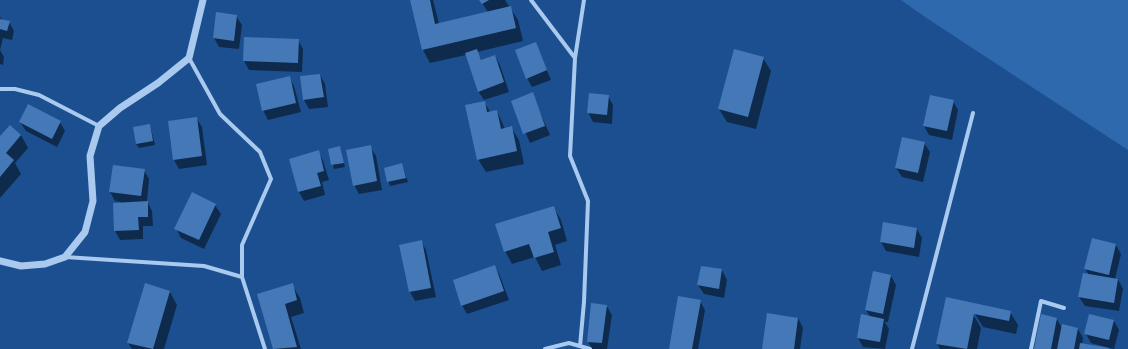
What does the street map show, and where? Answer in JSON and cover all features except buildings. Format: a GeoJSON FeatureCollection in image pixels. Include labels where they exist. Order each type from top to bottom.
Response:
{"type":"FeatureCollection","features":[{"type":"Feature","properties":{"kind":"street"},"geometry":{"type":"LineString","coordinates":[[65,257],[85,232],[93,201],[90,156],[99,126],[120,108],[158,83],[189,58],[203,0]]}},
{"type":"Feature","properties":{"kind":"street"},"geometry":{"type":"LineString","coordinates":[[531,0],[574,58]]}},
{"type":"Feature","properties":{"kind":"street"},"geometry":{"type":"LineString","coordinates":[[580,346],[584,302],[588,201],[570,156],[574,58],[584,0]]}},
{"type":"Feature","properties":{"kind":"street"},"geometry":{"type":"LineString","coordinates":[[189,58],[220,114],[260,152],[271,179],[242,245],[242,277],[265,349]]}},
{"type":"Feature","properties":{"kind":"street"},"geometry":{"type":"LineString","coordinates":[[0,89],[15,89],[39,95],[99,126]]}},
{"type":"Feature","properties":{"kind":"street"},"geometry":{"type":"LineString","coordinates":[[912,349],[973,113]]}},
{"type":"Feature","properties":{"kind":"street"},"geometry":{"type":"LineString","coordinates":[[0,261],[21,266],[45,264],[65,257],[204,266],[242,277]]}},
{"type":"Feature","properties":{"kind":"street"},"geometry":{"type":"LineString","coordinates":[[1031,349],[1041,301],[1064,308]]}},
{"type":"Feature","properties":{"kind":"street"},"geometry":{"type":"LineString","coordinates":[[545,349],[569,342],[590,349]]}},
{"type":"Feature","properties":{"kind":"shaded area"},"geometry":{"type":"Polygon","coordinates":[[[901,0],[1128,0],[1128,150],[925,17],[901,0]]]}}]}
